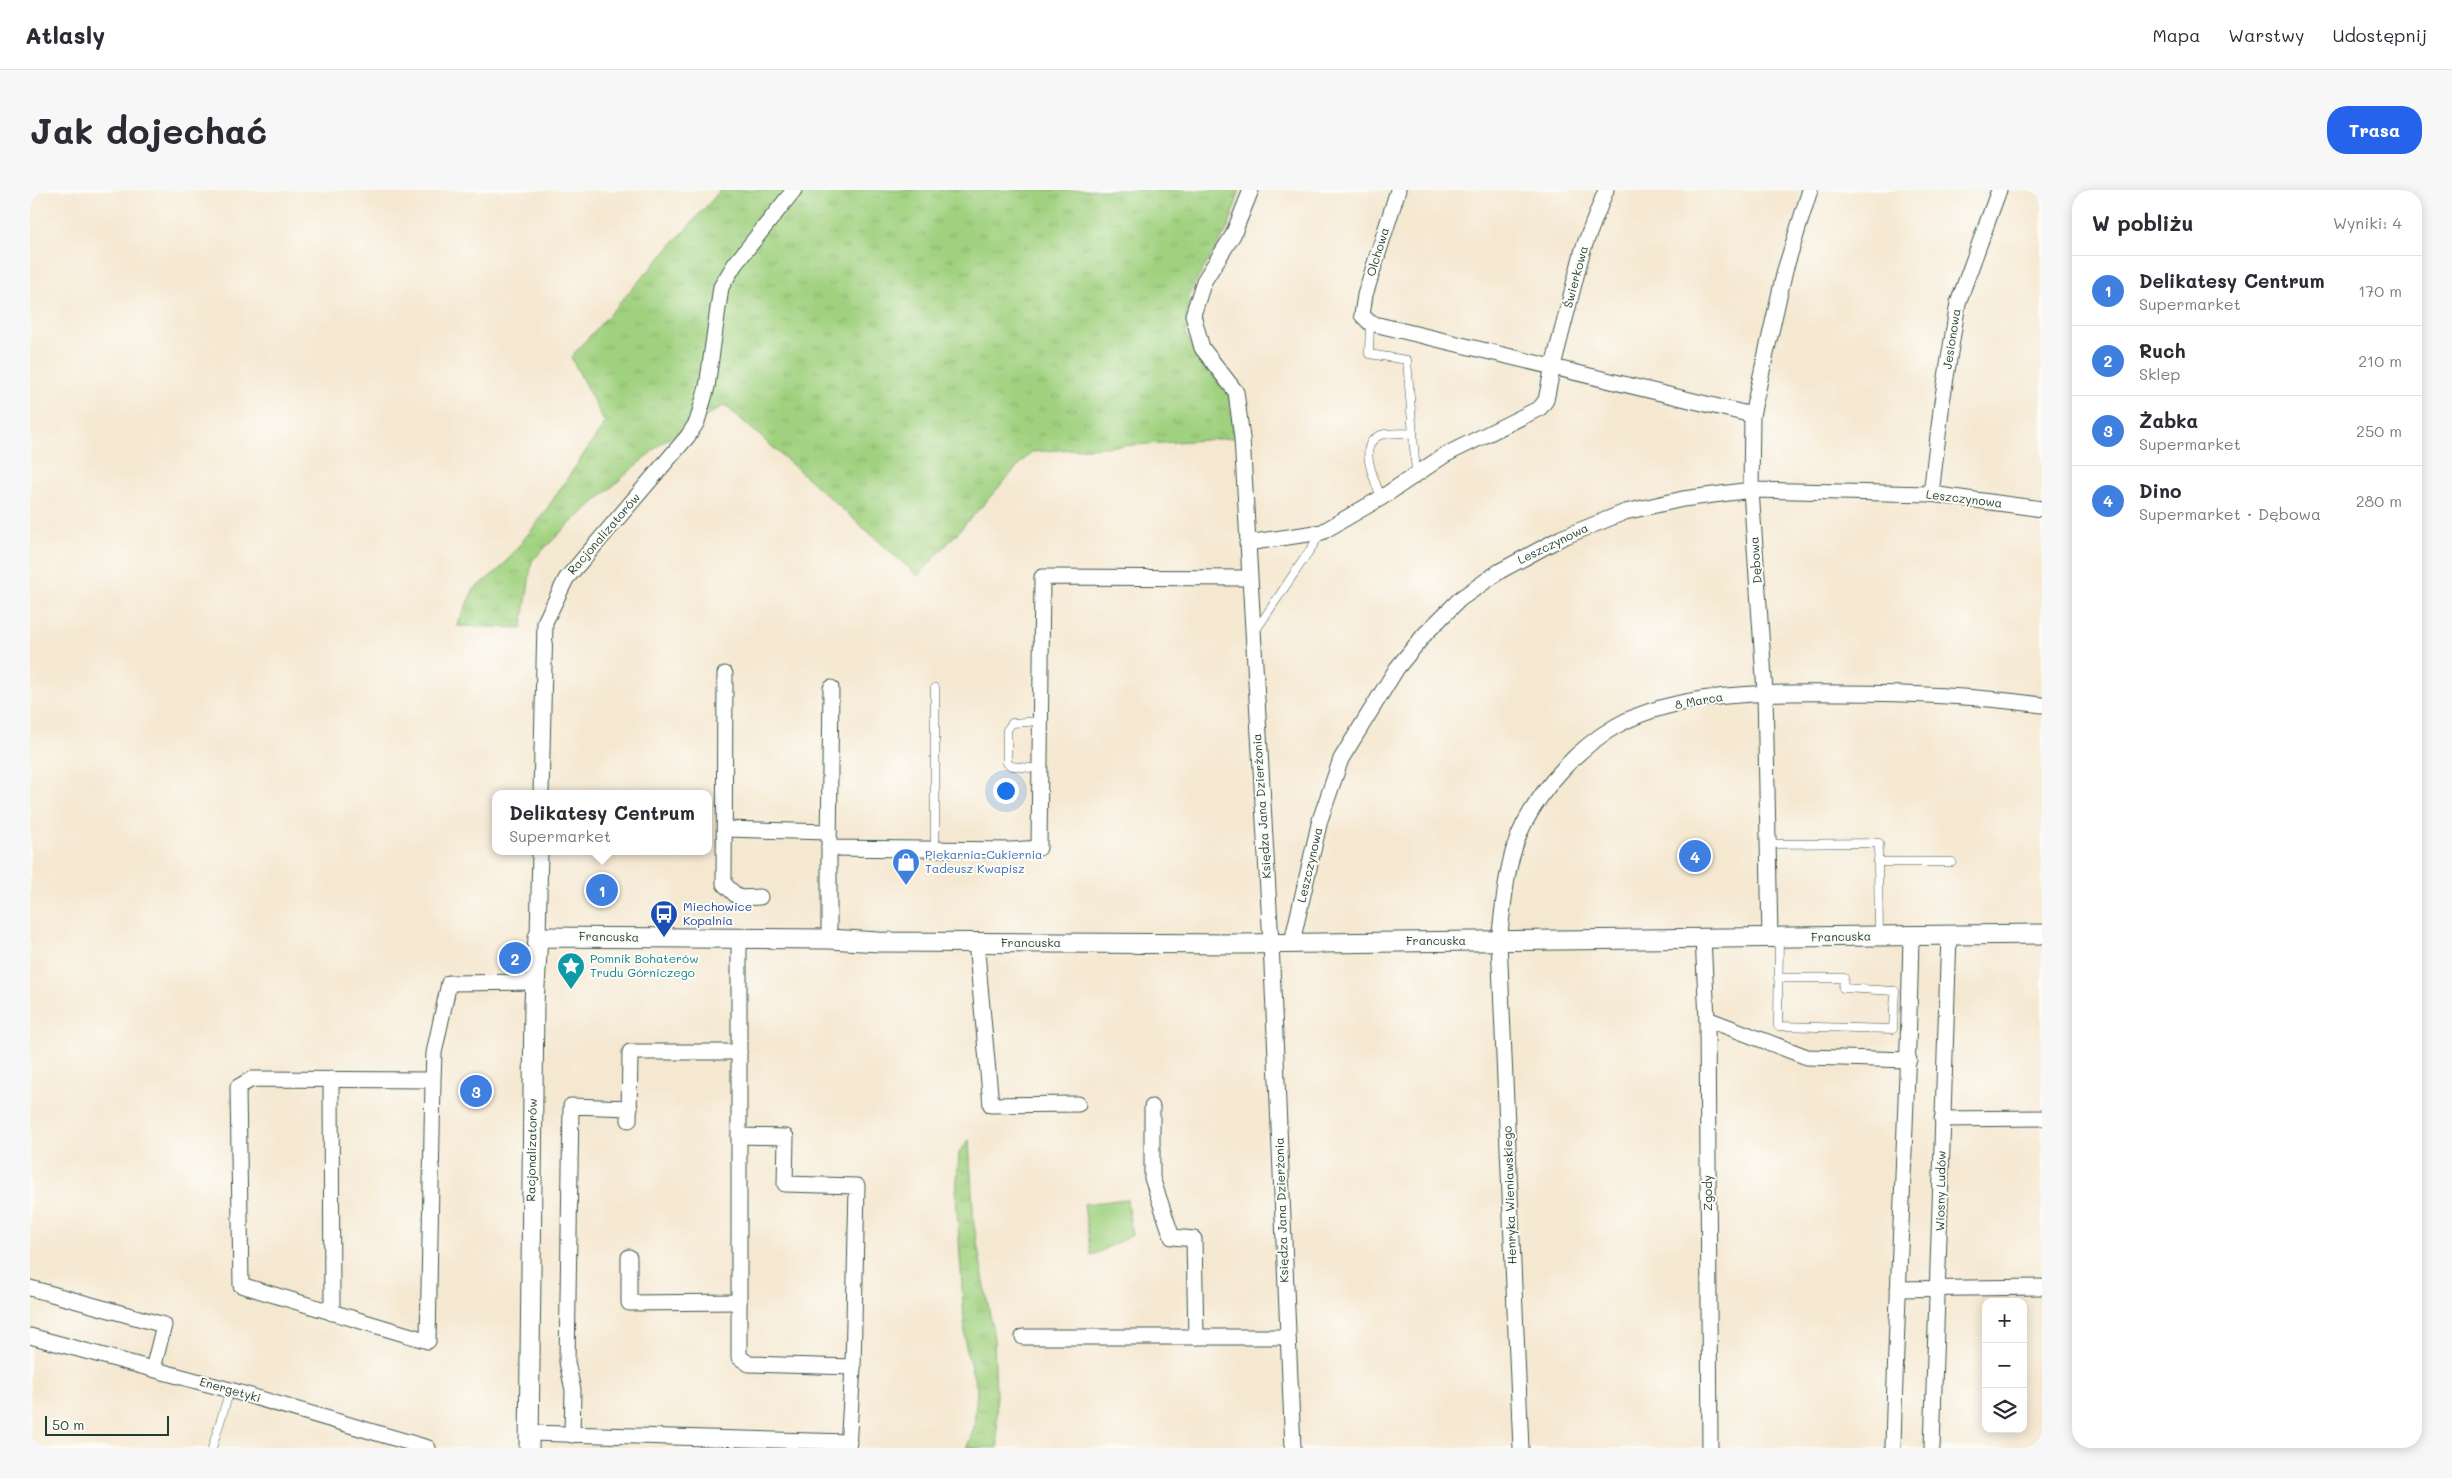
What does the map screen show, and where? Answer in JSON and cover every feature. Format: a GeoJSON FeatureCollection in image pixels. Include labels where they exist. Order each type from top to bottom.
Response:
{"type":"FeatureCollection","features":[{"type":"Feature","properties":{"kind":"street","name":"Racjonalizatorów"},"geometry":{"type":"LineString","coordinates":[[541,790],[545,622],[566,578],[688,436],[696,422],[707,387],[721,287],[735,264],[794,190]]}},
{"type":"Feature","properties":{"kind":"street","name":"Księdza Jana Dzierżonia"},"geometry":{"type":"LineString","coordinates":[[1251,190],[1233,235],[1204,281],[1193,315],[1202,348],[1236,392],[1242,438],[1248,578],[1271,943],[1293,1448]]}},
{"type":"Feature","properties":{"kind":"street","name":"Olchowa"},"geometry":{"type":"LineString","coordinates":[[1366,319],[1365,295],[1398,190]]}},
{"type":"Feature","properties":{"kind":"street","name":"Świerkowa"},"geometry":{"type":"LineString","coordinates":[[1322,532],[1382,498],[1445,455],[1540,408],[1546,400],[1583,249],[1606,190]]}},
{"type":"Feature","properties":{"kind":"street","name":"Dębowa"},"geometry":{"type":"LineString","coordinates":[[1774,938],[1768,844],[1765,692],[1751,490],[1752,415],[1785,270],[1810,190]]}},
{"type":"Feature","properties":{"kind":"street","name":"Jesionowa"},"geometry":{"type":"LineString","coordinates":[[1931,494],[1942,402],[1958,303],[1999,190]]}},
{"type":"Feature","properties":{"kind":"street"},"geometry":{"type":"LineString","coordinates":[[1366,319],[1752,415]]}},
{"type":"Feature","properties":{"kind":"street","name":"Leszczynowa"},"geometry":{"type":"LineString","coordinates":[[1292,942],[1320,820],[1341,759],[1397,668],[1425,634],[1453,606],[1500,572],[1561,538],[1625,512],[1683,499],[1751,490],[1931,494],[2042,509]]}},
{"type":"Feature","properties":{"kind":"street"},"geometry":{"type":"LineString","coordinates":[[1247,543],[1322,532]]}},
{"type":"Feature","properties":{"kind":"street"},"geometry":{"type":"LineString","coordinates":[[828,848],[1012,850],[1039,848],[1042,577],[1248,578]]}},
{"type":"Feature","properties":{"kind":"street"},"geometry":{"type":"LineString","coordinates":[[725,674],[724,884],[739,898],[760,897]]}},
{"type":"Feature","properties":{"kind":"street"},"geometry":{"type":"LineString","coordinates":[[830,939],[828,848],[831,688]]}},
{"type":"Feature","properties":{"kind":"street","name":"8 Marca"},"geometry":{"type":"LineString","coordinates":[[1499,941],[1510,862],[1524,824],[1547,790],[1575,755],[1617,726],[1654,710],[1710,698],[1765,692],[1900,693],[2042,705]]}},
{"type":"Feature","properties":{"kind":"street"},"geometry":{"type":"LineString","coordinates":[[725,829],[829,832]]}},
{"type":"Feature","properties":{"kind":"street","name":"Racjonalizatorów"},"geometry":{"type":"LineString","coordinates":[[529,1440],[535,982],[540,855]]}},
{"type":"Feature","properties":{"kind":"street","name":"Wiosny Ludów"},"geometry":{"type":"LineString","coordinates":[[1932,1448],[1932,1383],[1938,1289],[1942,1119],[1950,934]]}},
{"type":"Feature","properties":{"kind":"street","name":"Francuska"},"geometry":{"type":"LineString","coordinates":[[538,937],[830,939],[879,942],[1271,943],[2042,934]]}},
{"type":"Feature","properties":{"kind":"street"},"geometry":{"type":"LineString","coordinates":[[1893,1448],[1898,1288],[1909,1060],[1910,935]]}},
{"type":"Feature","properties":{"kind":"street"},"geometry":{"type":"LineString","coordinates":[[739,938],[739,1357],[749,1364],[853,1367]]}},
{"type":"Feature","properties":{"kind":"street","name":"Zgody"},"geometry":{"type":"LineString","coordinates":[[1703,938],[1707,1019],[1710,1448]]}},
{"type":"Feature","properties":{"kind":"street","name":"Henryka Wieniawskiego"},"geometry":{"type":"LineString","coordinates":[[1499,941],[1521,1448]]}},
{"type":"Feature","properties":{"kind":"street"},"geometry":{"type":"LineString","coordinates":[[976,942],[991,1105],[1078,1104]]}},
{"type":"Feature","properties":{"kind":"street"},"geometry":{"type":"LineString","coordinates":[[433,1080],[252,1079],[238,1087],[241,1285],[428,1341],[434,1053],[449,983],[535,982]]}},
{"type":"Feature","properties":{"kind":"street"},"geometry":{"type":"LineString","coordinates":[[1707,1019],[1808,1057],[1909,1060]]}},
{"type":"Feature","properties":{"kind":"street"},"geometry":{"type":"LineString","coordinates":[[572,1434],[573,1390],[567,1362],[571,1106],[630,1114],[630,1052],[739,1052]]}},
{"type":"Feature","properties":{"kind":"street"},"geometry":{"type":"LineString","coordinates":[[331,1079],[332,1313]]}},
{"type":"Feature","properties":{"kind":"street"},"geometry":{"type":"LineString","coordinates":[[1152,1107],[1152,1178],[1172,1237],[1194,1239],[1196,1337]]}},
{"type":"Feature","properties":{"kind":"street"},"geometry":{"type":"LineString","coordinates":[[1942,1119],[2042,1118]]}},
{"type":"Feature","properties":{"kind":"street"},"geometry":{"type":"LineString","coordinates":[[529,1440],[572,1434],[848,1445],[853,1367],[857,1186],[786,1184],[786,1137],[739,1136]]}},
{"type":"Feature","properties":{"kind":"street"},"geometry":{"type":"LineString","coordinates":[[629,1258],[629,1303],[739,1302]]}},
{"type":"Feature","properties":{"kind":"street"},"geometry":{"type":"LineString","coordinates":[[1898,1288],[2042,1287]]}},
{"type":"Feature","properties":{"kind":"street"},"geometry":{"type":"LineString","coordinates":[[30,1288],[164,1325],[152,1369]]}},
{"type":"Feature","properties":{"kind":"street","name":"Energetyki"},"geometry":{"type":"LineString","coordinates":[[30,1336],[230,1390],[428,1448]]}},
{"type":"Feature","properties":{"kind":"street"},"geometry":{"type":"LineString","coordinates":[[1023,1337],[1287,1337]]}},
{"type":"Feature","properties":{"kind":"lane"},"geometry":{"type":"LineString","coordinates":[[1366,319],[1369,354],[1407,360],[1416,473]]}},
{"type":"Feature","properties":{"kind":"lane"},"geometry":{"type":"LineString","coordinates":[[1382,498],[1368,453],[1370,444],[1382,435],[1413,433]]}},
{"type":"Feature","properties":{"kind":"lane"},"geometry":{"type":"LineString","coordinates":[[1252,635],[1322,532]]}},
{"type":"Feature","properties":{"kind":"lane"},"geometry":{"type":"LineString","coordinates":[[935,688],[935,849]]}},
{"type":"Feature","properties":{"kind":"lane"},"geometry":{"type":"LineString","coordinates":[[1040,769],[1011,766],[1007,763],[1007,730],[1012,723],[1041,721]]}},
{"type":"Feature","properties":{"kind":"lane"},"geometry":{"type":"LineString","coordinates":[[1768,844],[1879,843],[1879,936]]}},
{"type":"Feature","properties":{"kind":"lane"},"geometry":{"type":"LineString","coordinates":[[1878,862],[1952,862]]}},
{"type":"Feature","properties":{"kind":"lane"},"geometry":{"type":"LineString","coordinates":[[1774,938],[1778,978],[1778,1026],[1893,1029],[1895,991],[1843,988],[1844,978],[1778,978]]}},
{"type":"Feature","properties":{"kind":"lane"},"geometry":{"type":"LineString","coordinates":[[212,1448],[230,1390]]}},
{"type":"Feature","properties":{"kind":"green space"},"geometry":{"type":"Polygon","coordinates":[[[721,190],[1240,190],[1228,228],[1190,292],[1186,335],[1202,363],[1229,394],[1234,438],[1031,452],[918,576],[725,405],[664,441],[566,527],[532,561],[522,628],[457,626],[473,590],[501,568],[537,523],[605,423],[571,357],[721,190]]]}},
{"type":"Feature","properties":{"kind":"green space"},"geometry":{"type":"Polygon","coordinates":[[[969,1140],[974,1225],[994,1338],[998,1448],[966,1448],[974,1429],[977,1389],[966,1349],[956,1194],[959,1153],[969,1140]]]}},
{"type":"Feature","properties":{"kind":"green space"},"geometry":{"type":"Polygon","coordinates":[[[1127,1199],[1132,1235],[1091,1256],[1084,1204],[1127,1199]]]}},
{"type":"Feature","properties":{"kind":"place","name":"Dino"},"geometry":{"type":"Point","coordinates":[1695,856]}},
{"type":"Feature","properties":{"kind":"place","name":"Piekarnia-Cukiernia Tadeusz Kwapisz"},"geometry":{"type":"Point","coordinates":[906,886]}},
{"type":"Feature","properties":{"kind":"place","name":"Delikatesy Centrum"},"geometry":{"type":"Point","coordinates":[602,890]}},
{"type":"Feature","properties":{"kind":"place","name":"Miechowice Kopalnia"},"geometry":{"type":"Point","coordinates":[664,938]}},
{"type":"Feature","properties":{"kind":"place","name":"Ruch"},"geometry":{"type":"Point","coordinates":[515,958]}},
{"type":"Feature","properties":{"kind":"place","name":"Pomnik Bohaterów Trudu Górniczego"},"geometry":{"type":"Point","coordinates":[571,990]}},
{"type":"Feature","properties":{"kind":"place","name":"Żabka"},"geometry":{"type":"Point","coordinates":[476,1091]}}]}
